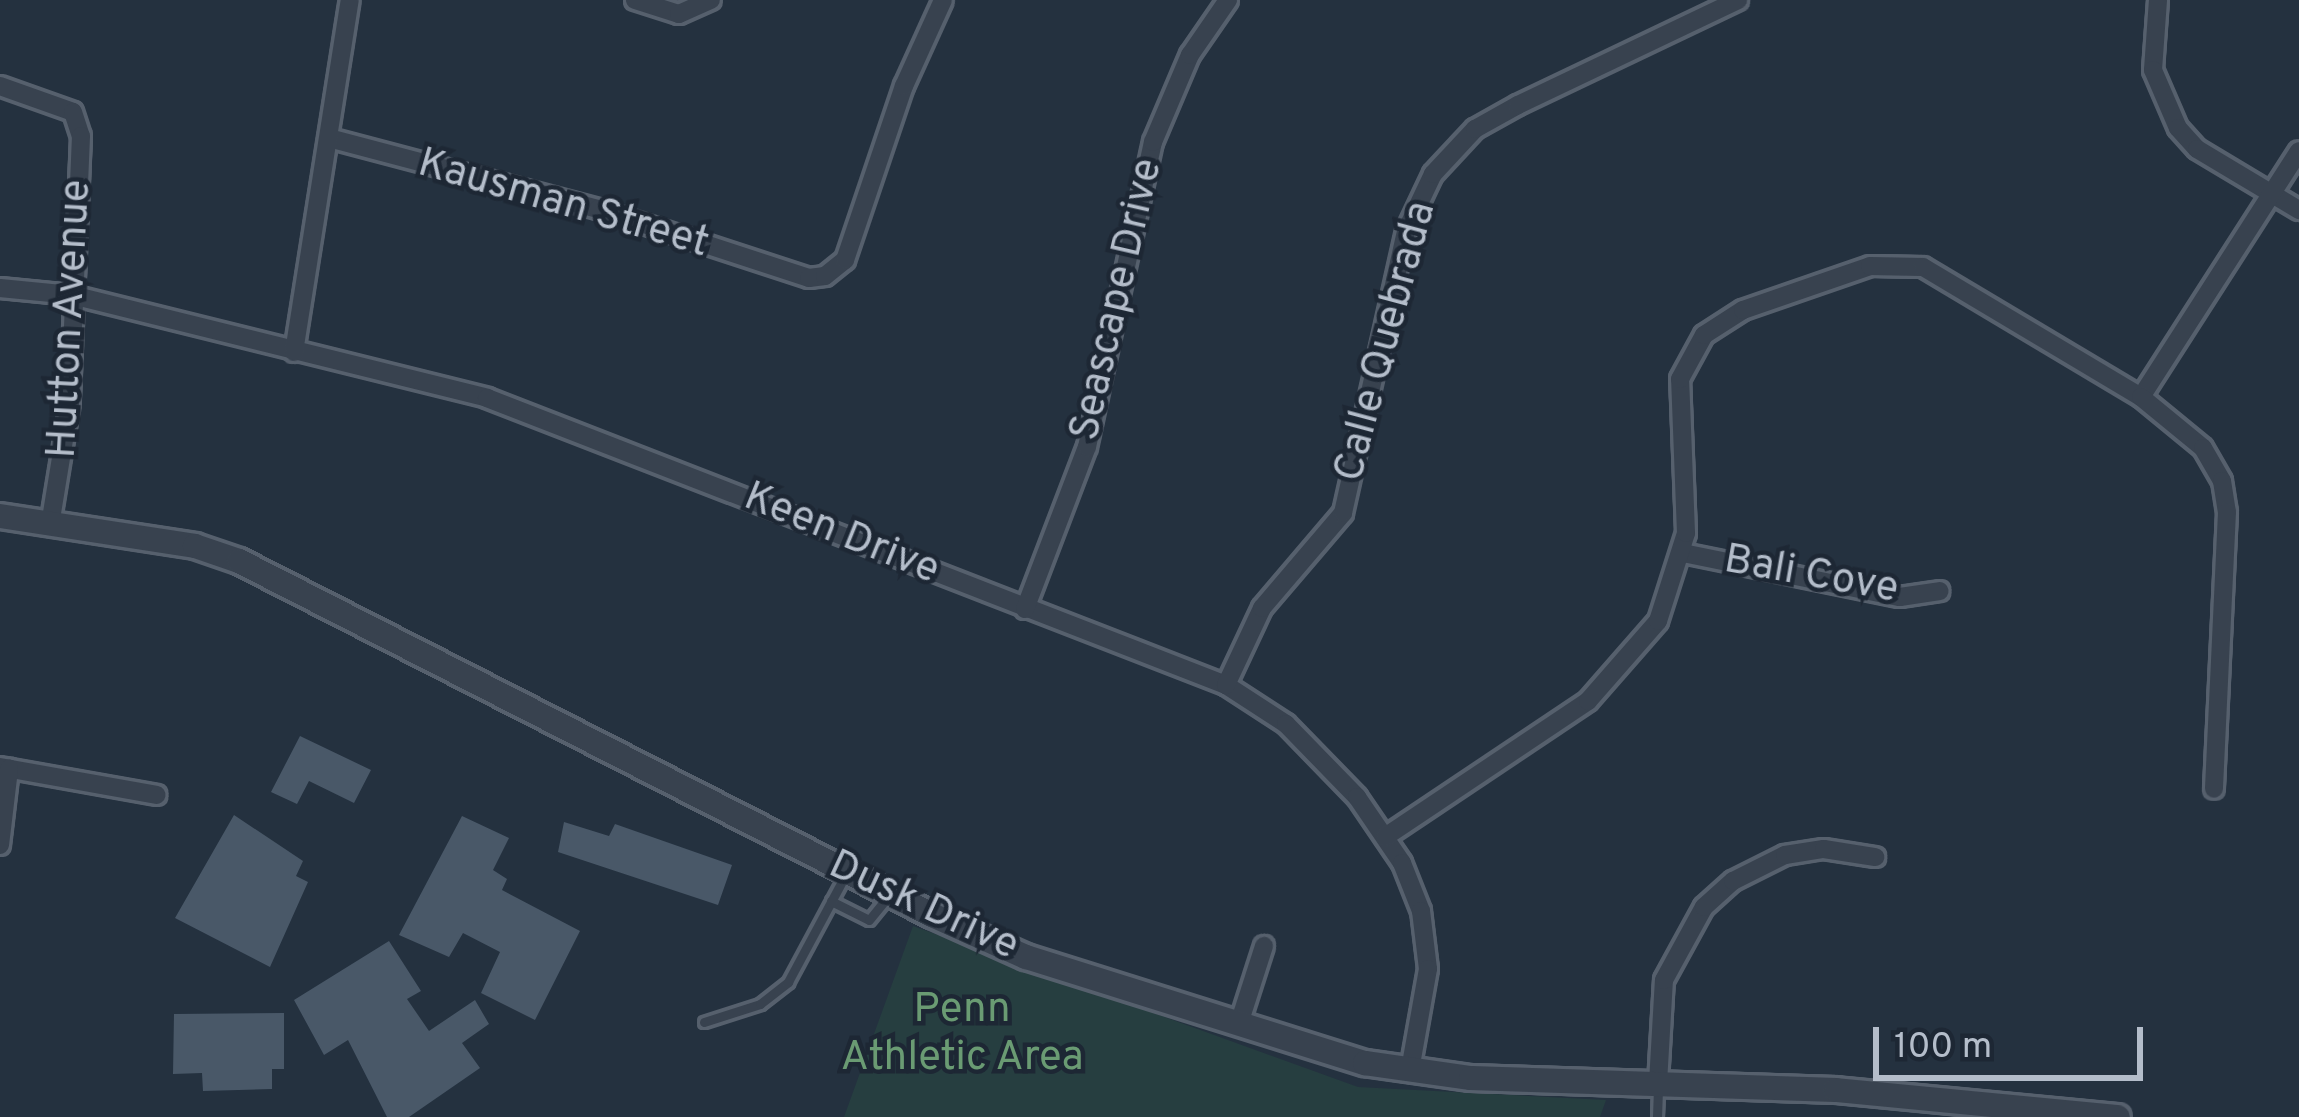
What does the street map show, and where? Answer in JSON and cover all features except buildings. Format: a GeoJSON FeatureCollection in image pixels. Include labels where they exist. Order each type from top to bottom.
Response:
{"type":"FeatureCollection","features":[{"type":"Feature","properties":{"kind":"street"},"geometry":{"type":"LineString","coordinates":[[294,352],[350,0]]}},
{"type":"Feature","properties":{"kind":"street"},"geometry":{"type":"LineString","coordinates":[[635,0],[679,14],[711,0]]}},
{"type":"Feature","properties":{"kind":"street","name":"Kausman Street"},"geometry":{"type":"LineString","coordinates":[[329,138],[598,209],[796,273],[825,276],[845,260],[904,86],[943,0]]}},
{"type":"Feature","properties":{"kind":"street","name":"Seascape Drive"},"geometry":{"type":"LineString","coordinates":[[1025,609],[1087,448],[1153,142],[1190,56],[1228,0]]}},
{"type":"Feature","properties":{"kind":"street","name":"Calle Quebrada"},"geometry":{"type":"LineString","coordinates":[[1226,685],[1262,608],[1343,513],[1406,231],[1433,174],[1475,129],[1738,0]]}},
{"type":"Feature","properties":{"kind":"street"},"geometry":{"type":"LineString","coordinates":[[2158,0],[2151,54],[2170,116],[2198,149],[2299,210]]}},
{"type":"Feature","properties":{"kind":"street","name":"Hutton Avenue"},"geometry":{"type":"LineString","coordinates":[[0,86],[73,112],[81,136],[70,404],[50,525]]}},
{"type":"Feature","properties":{"kind":"street"},"geometry":{"type":"LineString","coordinates":[[2141,397],[2299,152]]}},
{"type":"Feature","properties":{"kind":"street"},"geometry":{"type":"LineString","coordinates":[[1385,837],[1588,701],[1658,621],[1683,553],[1678,397],[1694,347],[1729,316],[1870,266],[1923,267],[2141,397],[2203,448],[2222,482],[2214,789]]}},
{"type":"Feature","properties":{"kind":"street","name":"Keen Drive"},"geometry":{"type":"LineString","coordinates":[[0,288],[72,295],[551,420],[1226,685],[1286,724],[1385,837],[1421,911],[1428,969],[1410,1070]]}},
{"type":"Feature","properties":{"kind":"street","name":"Dusk Drive"},"geometry":{"type":"LineString","coordinates":[[0,516],[195,546],[239,561],[890,894],[1026,957],[1239,1024],[1410,1070],[2119,1117]]}},
{"type":"Feature","properties":{"kind":"street","name":"Bali Cove"},"geometry":{"type":"LineString","coordinates":[[1683,553],[1900,597],[1940,592]]}},
{"type":"Feature","properties":{"kind":"street"},"geometry":{"type":"LineString","coordinates":[[0,845],[4,768],[157,795]]}},
{"type":"Feature","properties":{"kind":"street"},"geometry":{"type":"LineString","coordinates":[[1658,1083],[1664,980],[1704,907],[1733,881],[1785,855],[1824,848],[1875,857]]}},
{"type":"Feature","properties":{"kind":"street"},"geometry":{"type":"LineString","coordinates":[[1239,1024],[1264,946]]}},
{"type":"Feature","properties":{"kind":"lane"},"geometry":{"type":"LineString","coordinates":[[704,1022],[760,1004],[788,982],[847,872]]}},
{"type":"Feature","properties":{"kind":"lane"},"geometry":{"type":"LineString","coordinates":[[831,901],[869,920],[890,894]]}},
{"type":"Feature","properties":{"kind":"lane"},"geometry":{"type":"LineString","coordinates":[[1657,1117],[1658,1083]]}},
{"type":"Feature","properties":{"kind":"green space","name":"Penn Athletic Area"},"geometry":{"type":"Polygon","coordinates":[[[913,926],[1358,1087],[1606,1100],[1600,1117],[844,1117],[913,926]]]}}]}
